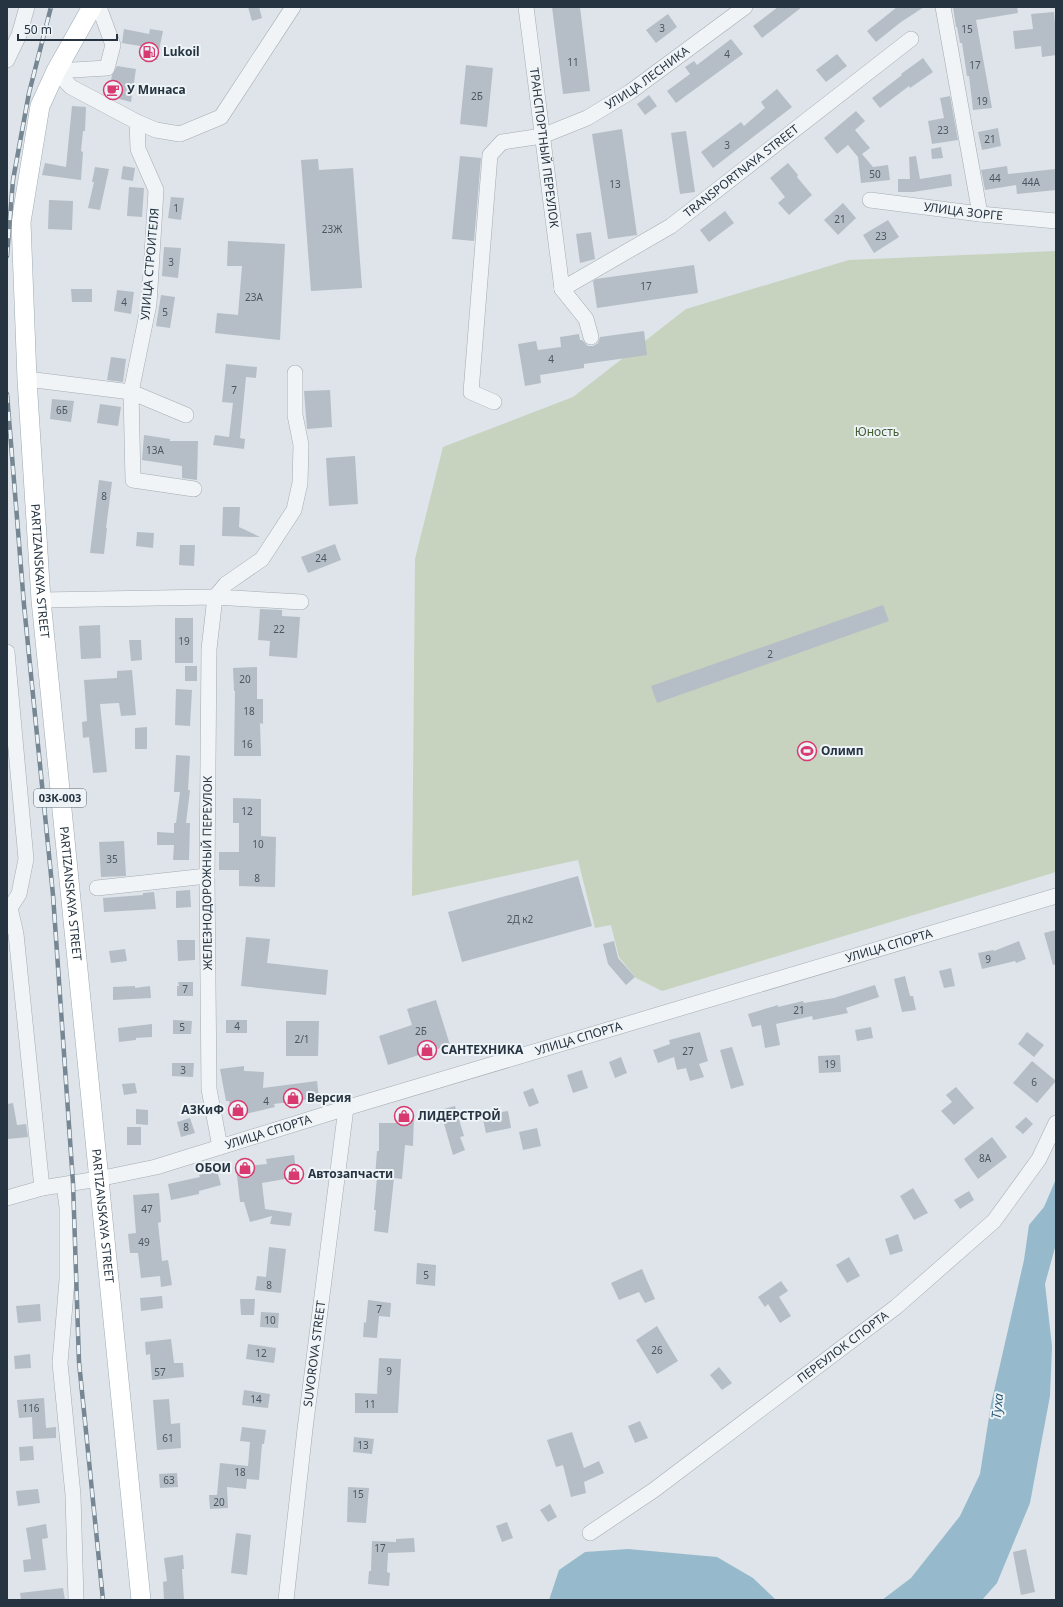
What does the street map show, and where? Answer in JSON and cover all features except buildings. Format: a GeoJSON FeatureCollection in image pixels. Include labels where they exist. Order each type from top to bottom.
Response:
{"type":"FeatureCollection","features":[{"type":"Feature","properties":{"kind":"main road","name":"PARTIZANSKAYA STREET"},"geometry":{"type":"LineString","coordinates":[[92,7],[56,71],[40,106],[21,222],[27,379],[41,600],[141,1600]]}},
{"type":"Feature","properties":{"kind":"street"},"geometry":{"type":"LineString","coordinates":[[7,60],[19,35],[27,7]]}},
{"type":"Feature","properties":{"kind":"street"},"geometry":{"type":"LineString","coordinates":[[56,71],[107,68],[113,45],[99,7]]}},
{"type":"Feature","properties":{"kind":"street"},"geometry":{"type":"LineString","coordinates":[[56,71],[71,87],[138,122],[156,130],[180,134],[221,117],[293,7]]}},
{"type":"Feature","properties":{"kind":"street","name":"ТРАНСПОРТНЫЙ ПЕРЕУЛОК"},"geometry":{"type":"LineString","coordinates":[[526,7],[562,289]]}},
{"type":"Feature","properties":{"kind":"street","name":"УЛИЦА ЛЕСНИКА"},"geometry":{"type":"LineString","coordinates":[[494,402],[471,392],[490,155],[502,142],[542,136],[587,118],[630,92],[745,7]]}},
{"type":"Feature","properties":{"kind":"street"},"geometry":{"type":"LineString","coordinates":[[943,7],[980,214]]}},
{"type":"Feature","properties":{"kind":"street","name":"TRANSPORTNAYA STREET"},"geometry":{"type":"LineString","coordinates":[[562,289],[671,226],[911,39]]}},
{"type":"Feature","properties":{"kind":"street","name":"УЛИЦА СТРОИТЕЛЯ"},"geometry":{"type":"LineString","coordinates":[[138,122],[138,149],[156,190],[149,304],[131,392],[133,480],[194,489]]}},
{"type":"Feature","properties":{"kind":"street","name":"УЛИЦА ЗОРГЕ"},"geometry":{"type":"LineString","coordinates":[[870,200],[980,214],[1056,221]]}},
{"type":"Feature","properties":{"kind":"street"},"geometry":{"type":"LineString","coordinates":[[562,289],[586,319],[591,337]]}},
{"type":"Feature","properties":{"kind":"street"},"geometry":{"type":"LineString","coordinates":[[215,597],[226,584],[262,559],[294,510],[300,483],[301,445],[295,415],[295,373]]}},
{"type":"Feature","properties":{"kind":"street"},"geometry":{"type":"LineString","coordinates":[[27,379],[131,392],[186,415]]}},
{"type":"Feature","properties":{"kind":"street"},"geometry":{"type":"LineString","coordinates":[[41,600],[215,597],[302,602]]}},
{"type":"Feature","properties":{"kind":"street","name":"ЖЕЛЕЗНОДОРОЖНЫЙ ПЕРЕУЛОК"},"geometry":{"type":"LineString","coordinates":[[215,597],[209,648],[207,876],[209,1089],[220,1147]]}},
{"type":"Feature","properties":{"kind":"street"},"geometry":{"type":"LineString","coordinates":[[7,652],[26,859],[19,894],[8,908],[16,934],[42,1188]]}},
{"type":"Feature","properties":{"kind":"street"},"geometry":{"type":"LineString","coordinates":[[97,888],[207,876]]}},
{"type":"Feature","properties":{"kind":"street","name":"УЛИЦА СПОРТА"},"geometry":{"type":"LineString","coordinates":[[7,1198],[42,1188],[98,1179],[156,1167],[346,1108],[1056,896]]}},
{"type":"Feature","properties":{"kind":"street","name":"SUVOROVA STREET"},"geometry":{"type":"LineString","coordinates":[[286,1600],[305,1429],[346,1108]]}},
{"type":"Feature","properties":{"kind":"street","name":"ПЕРЕУЛОК СПОРТА"},"geometry":{"type":"LineString","coordinates":[[590,1533],[654,1490],[902,1302],[994,1221],[1038,1159],[1056,1123]]}},
{"type":"Feature","properties":{"kind":"street"},"geometry":{"type":"LineString","coordinates":[[64,1185],[68,1207],[68,1280],[60,1363],[73,1495],[76,1600]]}},
{"type":"Feature","properties":{"kind":"green space","name":"Юность"},"geometry":{"type":"Polygon","coordinates":[[[1056,251],[1056,872],[662,991],[636,978],[619,957],[611,925],[595,928],[578,860],[412,896],[415,559],[443,447],[573,397],[686,309],[849,260],[1056,251]]]}},
{"type":"Feature","properties":{"kind":"water","name":"Туха"},"geometry":{"type":"Polygon","coordinates":[[[1056,1179],[1056,1244],[1045,1284],[1052,1346],[1050,1396],[1030,1503],[997,1583],[982,1600],[882,1600],[911,1578],[960,1516],[980,1474],[991,1404],[1024,1260],[1029,1225],[1044,1207],[1056,1179]]]}},
{"type":"Feature","properties":{"kind":"water"},"geometry":{"type":"Polygon","coordinates":[[[628,1549],[717,1557],[753,1578],[776,1600],[549,1600],[559,1570],[585,1552],[628,1549]]]}},
{"type":"Feature","properties":{"kind":"railway"},"geometry":{"type":"LineString","coordinates":[[7,256],[13,180],[29,93],[51,7]]}},
{"type":"Feature","properties":{"kind":"railway"},"geometry":{"type":"LineString","coordinates":[[7,394],[24,605],[53,895],[73,1183],[79,1362],[103,1600]]}},
{"type":"Feature","properties":{"kind":"place","name":"Lukoil"},"geometry":{"type":"Point","coordinates":[149,52]}},
{"type":"Feature","properties":{"kind":"place","name":"У Минаса"},"geometry":{"type":"Point","coordinates":[113,90]}},
{"type":"Feature","properties":{"kind":"place","name":"Олимп"},"geometry":{"type":"Point","coordinates":[807,751]}},
{"type":"Feature","properties":{"kind":"place","name":"САНТЕХНИКА"},"geometry":{"type":"Point","coordinates":[427,1050]}},
{"type":"Feature","properties":{"kind":"place","name":"Версия"},"geometry":{"type":"Point","coordinates":[293,1098]}},
{"type":"Feature","properties":{"kind":"place","name":"АЗКиФ"},"geometry":{"type":"Point","coordinates":[238,1110]}},
{"type":"Feature","properties":{"kind":"place","name":"ЛИДЕРСТРОЙ"},"geometry":{"type":"Point","coordinates":[404,1116]}},
{"type":"Feature","properties":{"kind":"place","name":"ОБОИ"},"geometry":{"type":"Point","coordinates":[245,1168]}},
{"type":"Feature","properties":{"kind":"place","name":"Автозапчасти"},"geometry":{"type":"Point","coordinates":[294,1174]}}]}
